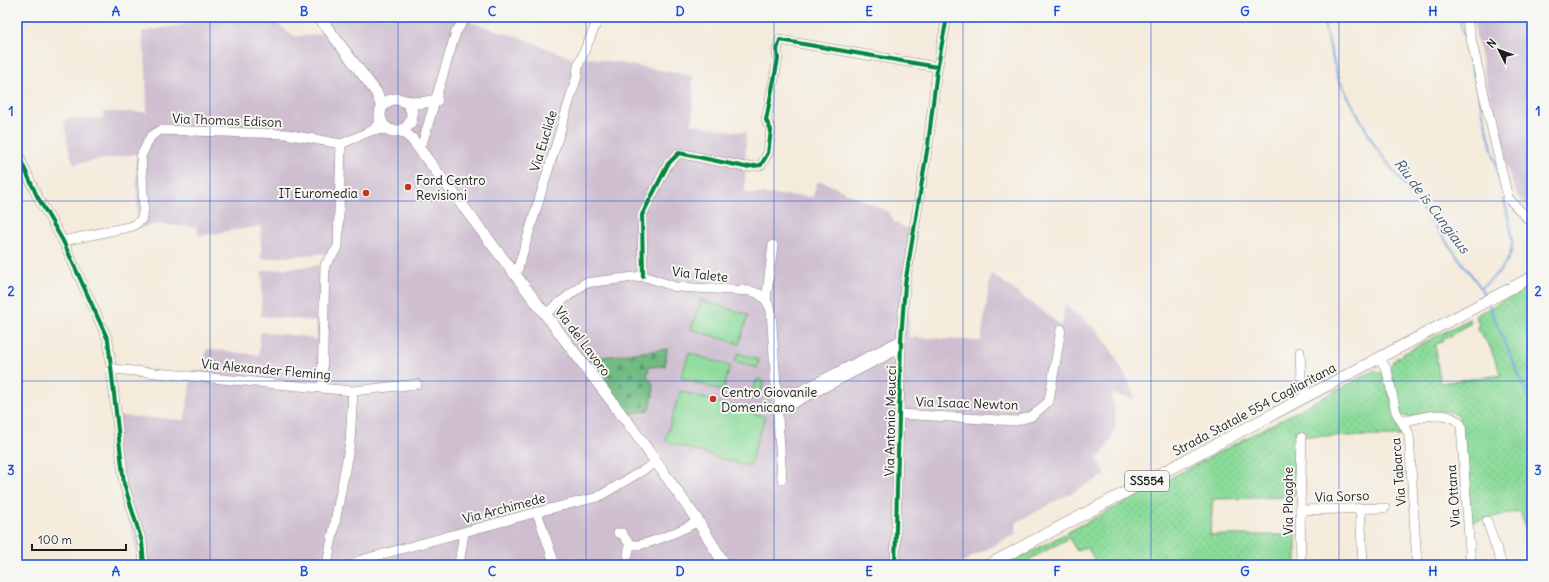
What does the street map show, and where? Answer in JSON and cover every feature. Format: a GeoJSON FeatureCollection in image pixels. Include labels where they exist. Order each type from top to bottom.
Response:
{"type":"FeatureCollection","features":[{"type":"Feature","properties":{"kind":"main road"},"geometry":{"type":"LineString","coordinates":[[319,17],[376,92],[382,108],[381,120],[389,129],[407,124],[416,110],[437,100]]}},
{"type":"Feature","properties":{"kind":"main road"},"geometry":{"type":"LineString","coordinates":[[376,92],[392,100],[420,103],[437,100]]}},
{"type":"Feature","properties":{"kind":"main road"},"geometry":{"type":"LineString","coordinates":[[382,108],[392,100]]}},
{"type":"Feature","properties":{"kind":"main road"},"geometry":{"type":"LineString","coordinates":[[404,101],[409,105],[407,124]]}},
{"type":"Feature","properties":{"kind":"main road","name":"Via del Lavoro"},"geometry":{"type":"LineString","coordinates":[[407,124],[417,140],[516,275],[657,462],[698,521],[725,565]]}},
{"type":"Feature","properties":{"kind":"main road","name":"Strada Statale 554 Cagliaritana"},"geometry":{"type":"LineString","coordinates":[[988,565],[1532,278]]}},
{"type":"Feature","properties":{"kind":"street"},"geometry":{"type":"LineString","coordinates":[[417,140],[437,100],[456,32],[466,17]]}},
{"type":"Feature","properties":{"kind":"street","name":"Via Euclide"},"geometry":{"type":"LineString","coordinates":[[516,275],[578,66],[599,17]]}},
{"type":"Feature","properties":{"kind":"street","name":"Via Antonio Meucci"},"geometry":{"type":"LineString","coordinates":[[895,565],[901,344],[905,284],[915,231],[928,145],[937,67],[947,17]]}},
{"type":"Feature","properties":{"kind":"street"},"geometry":{"type":"LineString","coordinates":[[1466,17],[1508,198],[1532,223]]}},
{"type":"Feature","properties":{"kind":"street"},"geometry":{"type":"LineString","coordinates":[[643,276],[642,215],[668,164],[679,153],[745,167],[761,165],[768,153],[771,130],[766,120],[778,59],[777,50],[780,40],[937,67]]}},
{"type":"Feature","properties":{"kind":"street"},"geometry":{"type":"LineString","coordinates":[[373,130],[381,120]]}},
{"type":"Feature","properties":{"kind":"street"},"geometry":{"type":"LineString","coordinates":[[322,387],[325,266],[338,247],[341,144],[373,130],[389,129]]}},
{"type":"Feature","properties":{"kind":"street","name":"Via Thomas Edison"},"geometry":{"type":"LineString","coordinates":[[63,241],[133,226],[141,220],[144,209],[141,156],[151,136],[161,130],[286,134],[341,144]]}},
{"type":"Feature","properties":{"kind":"street"},"geometry":{"type":"LineString","coordinates":[[17,152],[37,196],[63,241],[108,340],[124,484],[142,542],[144,565]]}},
{"type":"Feature","properties":{"kind":"street"},"geometry":{"type":"LineString","coordinates":[[773,245],[766,300],[771,310],[782,479]]}},
{"type":"Feature","properties":{"kind":"street","name":"Via Talete"},"geometry":{"type":"LineString","coordinates":[[545,314],[585,283],[643,276],[676,287],[751,291],[766,300]]}},
{"type":"Feature","properties":{"kind":"street","name":"Via Isaac Newton"},"geometry":{"type":"LineString","coordinates":[[900,414],[1016,421],[1032,416],[1049,401],[1061,329]]}},
{"type":"Feature","properties":{"kind":"street"},"geometry":{"type":"LineString","coordinates":[[778,406],[901,344]]}},
{"type":"Feature","properties":{"kind":"street"},"geometry":{"type":"LineString","coordinates":[[1300,352],[1301,378],[1306,397]]}},
{"type":"Feature","properties":{"kind":"street","name":"Via Tabarca"},"geometry":{"type":"LineString","coordinates":[[1380,358],[1387,371],[1396,412],[1409,434],[1417,565]]}},
{"type":"Feature","properties":{"kind":"street","name":"Via Alexander Fleming"},"geometry":{"type":"LineString","coordinates":[[112,369],[353,391],[417,384]]}},
{"type":"Feature","properties":{"kind":"street"},"geometry":{"type":"LineString","coordinates":[[327,565],[350,443],[353,391]]}},
{"type":"Feature","properties":{"kind":"street","name":"Via Ottana"},"geometry":{"type":"LineString","coordinates":[[1402,422],[1447,414],[1456,418],[1461,425],[1471,565]]}},
{"type":"Feature","properties":{"kind":"street","name":"Via Ploaghe"},"geometry":{"type":"LineString","coordinates":[[1301,565],[1300,510],[1302,437]]}},
{"type":"Feature","properties":{"kind":"street","name":"Via Archimede"},"geometry":{"type":"LineString","coordinates":[[352,565],[360,560],[598,497],[657,462]]}},
{"type":"Feature","properties":{"kind":"street"},"geometry":{"type":"LineString","coordinates":[[1360,508],[1363,565]]}},
{"type":"Feature","properties":{"kind":"street","name":"Via Sorso"},"geometry":{"type":"LineString","coordinates":[[1300,510],[1385,508]]}},
{"type":"Feature","properties":{"kind":"street"},"geometry":{"type":"LineString","coordinates":[[537,512],[554,565]]}},
{"type":"Feature","properties":{"kind":"street"},"geometry":{"type":"LineString","coordinates":[[618,533],[622,533],[630,543],[635,545],[645,543],[698,521]]}},
{"type":"Feature","properties":{"kind":"street"},"geometry":{"type":"LineString","coordinates":[[1487,521],[1502,565]]}},
{"type":"Feature","properties":{"kind":"street"},"geometry":{"type":"LineString","coordinates":[[459,565],[464,532]]}},
{"type":"Feature","properties":{"kind":"street"},"geometry":{"type":"LineString","coordinates":[[628,555],[630,543]]}},
{"type":"Feature","properties":{"kind":"shaded area"},"geometry":{"type":"Polygon","coordinates":[[[226,17],[269,17],[294,37],[324,33],[313,17],[470,17],[469,22],[525,39],[573,59],[586,57],[693,76],[693,111],[691,124],[746,133],[745,193],[813,197],[817,182],[824,182],[890,213],[894,222],[917,233],[909,300],[909,337],[981,341],[991,273],[1062,326],[1065,305],[1094,328],[1107,343],[1128,380],[1135,399],[1111,394],[1115,411],[1116,428],[1104,452],[1097,459],[1104,470],[1105,475],[1017,522],[1015,534],[957,565],[141,565],[116,473],[112,417],[120,416],[185,420],[192,370],[205,371],[206,349],[259,355],[260,332],[302,336],[316,340],[317,321],[261,316],[262,271],[320,265],[327,253],[261,259],[261,226],[198,236],[197,227],[157,224],[138,229],[136,154],[74,164],[68,148],[64,119],[103,118],[103,112],[147,112],[146,67],[142,32],[226,17]]]}},
{"type":"Feature","properties":{"kind":"shaded area"},"geometry":{"type":"Polygon","coordinates":[[[1472,17],[1532,17],[1532,212],[1517,196],[1502,152],[1472,17]]]}},
{"type":"Feature","properties":{"kind":"green space"},"geometry":{"type":"Polygon","coordinates":[[[1532,285],[1532,291],[1526,293],[1532,319],[1532,541],[1530,542],[1520,511],[1471,522],[1459,417],[1452,412],[1444,411],[1410,418],[1401,415],[1390,368],[1393,361],[1403,354],[1469,319],[1471,323],[1435,345],[1440,383],[1501,375],[1490,347],[1478,330],[1479,323],[1475,316],[1532,285]]]}},
{"type":"Feature","properties":{"kind":"green space"},"geometry":{"type":"Polygon","coordinates":[[[701,300],[748,315],[739,344],[691,329],[701,300]]]}},
{"type":"Feature","properties":{"kind":"green space"},"geometry":{"type":"Polygon","coordinates":[[[667,349],[665,366],[649,367],[647,376],[653,384],[654,392],[649,410],[628,414],[587,359],[667,349]]]}},
{"type":"Feature","properties":{"kind":"green space"},"geometry":{"type":"Polygon","coordinates":[[[689,353],[730,366],[723,391],[681,378],[689,353]]]}},
{"type":"Feature","properties":{"kind":"green space"},"geometry":{"type":"Polygon","coordinates":[[[738,353],[759,360],[757,368],[735,361],[738,353]]]}},
{"type":"Feature","properties":{"kind":"green space"},"geometry":{"type":"Polygon","coordinates":[[[1375,370],[1384,375],[1401,436],[1297,436],[1294,497],[1213,499],[1210,535],[1296,535],[1296,565],[1098,565],[1087,547],[1077,551],[1069,538],[1019,565],[1006,565],[1375,370]]]}},
{"type":"Feature","properties":{"kind":"green space"},"geometry":{"type":"Polygon","coordinates":[[[757,379],[764,381],[758,400],[750,398],[757,379]]]}},
{"type":"Feature","properties":{"kind":"green space"},"geometry":{"type":"Polygon","coordinates":[[[680,391],[765,417],[749,467],[665,441],[680,391]]]}},
{"type":"Feature","properties":{"kind":"waterway","name":"Riu de is Cungiaus"},"geometry":{"type":"LineString","coordinates":[[1319,17],[1324,24],[1338,78],[1375,146],[1481,288],[1485,297]]}},
{"type":"Feature","properties":{"kind":"waterway"},"geometry":{"type":"LineString","coordinates":[[1459,17],[1499,177]]}},
{"type":"Feature","properties":{"kind":"waterway"},"geometry":{"type":"LineString","coordinates":[[1481,288],[1503,266],[1509,258],[1512,249],[1511,228],[1504,199]]}},
{"type":"Feature","properties":{"kind":"waterway","name":"Riu de is Cungiaus"},"geometry":{"type":"LineString","coordinates":[[1489,305],[1532,406]]}},
{"type":"Feature","properties":{"kind":"cycle path"},"geometry":{"type":"LineString","coordinates":[[895,565],[901,340],[905,284],[928,145],[937,70],[947,17]]}},
{"type":"Feature","properties":{"kind":"cycle path"},"geometry":{"type":"LineString","coordinates":[[643,276],[642,215],[668,164],[679,153],[745,167],[761,165],[768,153],[771,130],[766,120],[778,59],[777,50],[780,40],[937,67]]}},
{"type":"Feature","properties":{"kind":"cycle path"},"geometry":{"type":"LineString","coordinates":[[17,152],[37,196],[63,241],[108,340],[124,484],[142,542],[144,565]]}},
{"type":"Feature","properties":{"kind":"place","name":"Ford Centro Revisioni"},"geometry":{"type":"Point","coordinates":[408,187]}},
{"type":"Feature","properties":{"kind":"place","name":"IT Euromedia"},"geometry":{"type":"Point","coordinates":[366,193]}},
{"type":"Feature","properties":{"kind":"place","name":"Centro Giovanile Domenicano"},"geometry":{"type":"Point","coordinates":[713,399]}}]}
